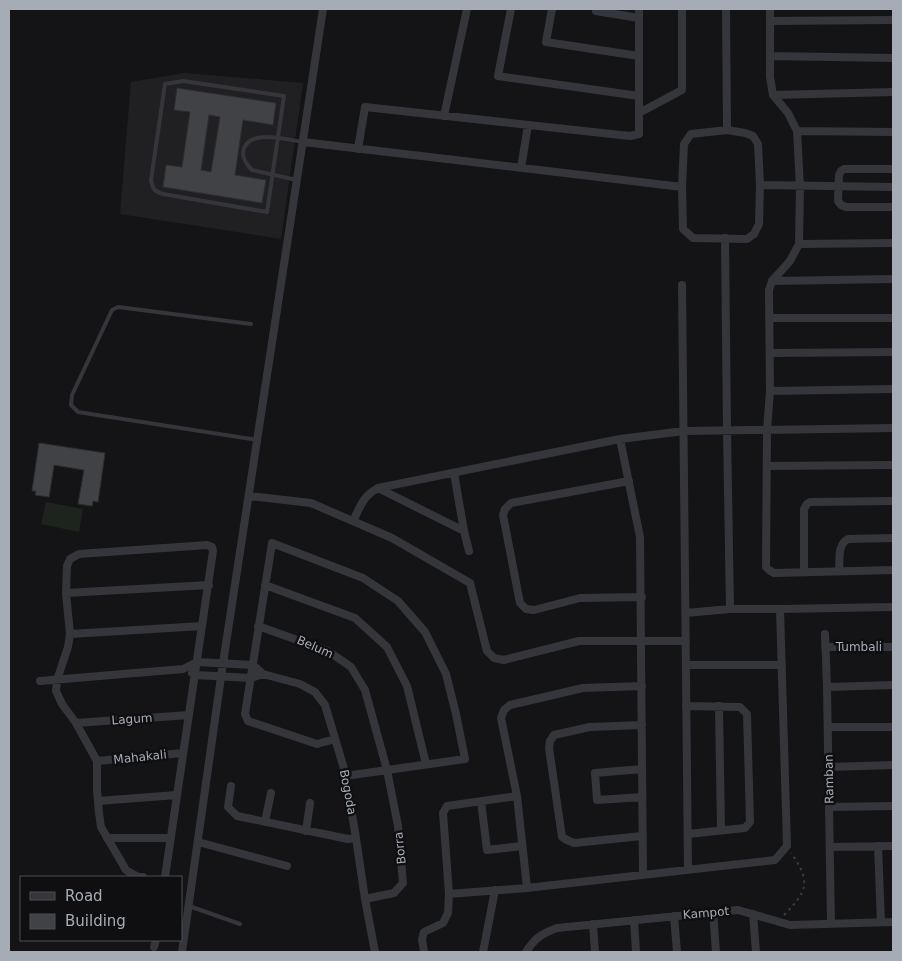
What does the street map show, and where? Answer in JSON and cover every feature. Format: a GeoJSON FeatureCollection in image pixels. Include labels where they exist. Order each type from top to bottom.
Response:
{"type":"FeatureCollection","features":[{"type":"Feature","properties":{"kind":"street"},"geometry":{"type":"LineString","coordinates":[[182,952],[223,662],[323,9]]}},
{"type":"Feature","properties":{"kind":"street"},"geometry":{"type":"LineString","coordinates":[[444,116],[467,9]]}},
{"type":"Feature","properties":{"kind":"street"},"geometry":{"type":"LineString","coordinates":[[511,9],[498,76],[639,96]]}},
{"type":"Feature","properties":{"kind":"street"},"geometry":{"type":"LineString","coordinates":[[552,9],[546,42],[639,56]]}},
{"type":"Feature","properties":{"kind":"street"},"geometry":{"type":"LineString","coordinates":[[596,9],[639,18]]}},
{"type":"Feature","properties":{"kind":"street"},"geometry":{"type":"LineString","coordinates":[[358,149],[365,107],[630,136],[639,134],[640,9]]}},
{"type":"Feature","properties":{"kind":"street"},"geometry":{"type":"LineString","coordinates":[[639,112],[682,90],[682,9]]}},
{"type":"Feature","properties":{"kind":"street"},"geometry":{"type":"LineString","coordinates":[[726,9],[726,130]]}},
{"type":"Feature","properties":{"kind":"street"},"geometry":{"type":"LineString","coordinates":[[770,9],[770,77],[773,94],[788,113],[797,131],[800,187],[799,244],[790,261],[772,281],[769,290],[770,391],[766,466],[766,567],[774,573],[893,570]]}},
{"type":"Feature","properties":{"kind":"street"},"geometry":{"type":"LineString","coordinates":[[770,21],[893,20]]}},
{"type":"Feature","properties":{"kind":"street"},"geometry":{"type":"LineString","coordinates":[[770,56],[893,58]]}},
{"type":"Feature","properties":{"kind":"street"},"geometry":{"type":"LineString","coordinates":[[773,94],[893,92]]}},
{"type":"Feature","properties":{"kind":"street"},"geometry":{"type":"LineString","coordinates":[[520,168],[528,125]]}},
{"type":"Feature","properties":{"kind":"street"},"geometry":{"type":"LineString","coordinates":[[726,130],[745,132],[753,136],[758,144],[760,185],[759,224],[754,234],[747,239],[693,238],[683,229],[684,144],[691,134],[726,130]]}},
{"type":"Feature","properties":{"kind":"street"},"geometry":{"type":"LineString","coordinates":[[797,131],[893,132]]}},
{"type":"Feature","properties":{"kind":"street"},"geometry":{"type":"LineString","coordinates":[[303,142],[682,187]]}},
{"type":"Feature","properties":{"kind":"street"},"geometry":{"type":"LineString","coordinates":[[893,169],[844,169],[838,176],[838,201],[841,205],[893,207]]}},
{"type":"Feature","properties":{"kind":"street"},"geometry":{"type":"LineString","coordinates":[[760,185],[893,187]]}},
{"type":"Feature","properties":{"kind":"street"},"geometry":{"type":"LineString","coordinates":[[725,238],[730,609]]}},
{"type":"Feature","properties":{"kind":"street"},"geometry":{"type":"LineString","coordinates":[[799,244],[893,243]]}},
{"type":"Feature","properties":{"kind":"street"},"geometry":{"type":"LineString","coordinates":[[772,281],[893,279]]}},
{"type":"Feature","properties":{"kind":"street"},"geometry":{"type":"LineString","coordinates":[[682,285],[688,869]]}},
{"type":"Feature","properties":{"kind":"street"},"geometry":{"type":"LineString","coordinates":[[769,318],[893,318]]}},
{"type":"Feature","properties":{"kind":"street"},"geometry":{"type":"LineString","coordinates":[[770,353],[893,352]]}},
{"type":"Feature","properties":{"kind":"street"},"geometry":{"type":"LineString","coordinates":[[770,391],[893,389]]}},
{"type":"Feature","properties":{"kind":"street"},"geometry":{"type":"LineString","coordinates":[[353,521],[365,498],[369,493],[378,488],[620,439],[684,431],[893,428]]}},
{"type":"Feature","properties":{"kind":"street"},"geometry":{"type":"LineString","coordinates":[[620,439],[640,537],[643,874]]}},
{"type":"Feature","properties":{"kind":"street"},"geometry":{"type":"LineString","coordinates":[[766,466],[893,465]]}},
{"type":"Feature","properties":{"kind":"street"},"geometry":{"type":"LineString","coordinates":[[454,473],[469,551]]}},
{"type":"Feature","properties":{"kind":"street"},"geometry":{"type":"LineString","coordinates":[[629,481],[511,503],[505,509],[503,516],[520,603],[526,609],[534,610],[580,598],[642,597]]}},
{"type":"Feature","properties":{"kind":"street"},"geometry":{"type":"LineString","coordinates":[[378,488],[464,531]]}},
{"type":"Feature","properties":{"kind":"street"},"geometry":{"type":"LineString","coordinates":[[249,496],[311,503],[392,538],[470,583],[487,651],[494,658],[504,660],[579,641],[686,641]]}},
{"type":"Feature","properties":{"kind":"street"},"geometry":{"type":"LineString","coordinates":[[804,572],[804,509],[806,504],[810,502],[893,502]]}},
{"type":"Feature","properties":{"kind":"street"},"geometry":{"type":"LineString","coordinates":[[839,571],[840,548],[843,542],[848,539],[893,538]]}},
{"type":"Feature","properties":{"kind":"street"},"geometry":{"type":"LineString","coordinates":[[335,739],[317,744],[248,721],[245,714],[272,543],[363,578],[398,601],[425,632],[446,674],[465,759],[345,776]]}},
{"type":"Feature","properties":{"kind":"street"},"geometry":{"type":"LineString","coordinates":[[138,876],[126,870],[101,827],[97,790],[97,761],[56,691],[57,680],[68,647],[70,634],[66,594],[67,566],[70,559],[79,554],[207,545],[212,547],[214,551],[165,876]]}},
{"type":"Feature","properties":{"kind":"street"},"geometry":{"type":"LineString","coordinates":[[66,594],[209,585]]}},
{"type":"Feature","properties":{"kind":"street"},"geometry":{"type":"LineString","coordinates":[[265,585],[355,618],[387,647],[408,686],[426,764]]}},
{"type":"Feature","properties":{"kind":"street"},"geometry":{"type":"LineString","coordinates":[[686,613],[730,609],[893,607]]}},
{"type":"Feature","properties":{"kind":"street"},"geometry":{"type":"LineString","coordinates":[[449,894],[527,888],[774,860],[787,846],[780,609]]}},
{"type":"Feature","properties":{"kind":"street"},"geometry":{"type":"LineString","coordinates":[[70,634],[202,626]]}},
{"type":"Feature","properties":{"kind":"street","name":"Belum"},"geometry":{"type":"LineString","coordinates":[[258,626],[328,651],[351,667],[365,690],[387,770]]}},
{"type":"Feature","properties":{"kind":"street","name":"Ramban"},"geometry":{"type":"LineString","coordinates":[[825,634],[832,924]]}},
{"type":"Feature","properties":{"kind":"street","name":"Tumbali"},"geometry":{"type":"LineString","coordinates":[[825,647],[893,647]]}},
{"type":"Feature","properties":{"kind":"street"},"geometry":{"type":"LineString","coordinates":[[40,681],[184,669],[197,662],[253,665]]}},
{"type":"Feature","properties":{"kind":"street","name":"Bogoda"},"geometry":{"type":"LineString","coordinates":[[253,665],[263,674],[300,684],[315,692],[325,705],[345,776],[375,952]]}},
{"type":"Feature","properties":{"kind":"street"},"geometry":{"type":"LineString","coordinates":[[686,665],[782,665]]}},
{"type":"Feature","properties":{"kind":"street"},"geometry":{"type":"LineString","coordinates":[[184,669],[195,675],[251,678],[263,674]]}},
{"type":"Feature","properties":{"kind":"street"},"geometry":{"type":"LineString","coordinates":[[827,687],[893,685]]}},
{"type":"Feature","properties":{"kind":"street"},"geometry":{"type":"LineString","coordinates":[[527,888],[517,796],[501,718],[504,710],[510,705],[583,688],[642,686]]}},
{"type":"Feature","properties":{"kind":"street"},"geometry":{"type":"LineString","coordinates":[[686,706],[740,707],[747,714],[750,822],[745,828],[688,834]]}},
{"type":"Feature","properties":{"kind":"street"},"geometry":{"type":"LineString","coordinates":[[719,706],[721,830]]}},
{"type":"Feature","properties":{"kind":"street","name":"Lagum"},"geometry":{"type":"LineString","coordinates":[[76,723],[189,715]]}},
{"type":"Feature","properties":{"kind":"street"},"geometry":{"type":"LineString","coordinates":[[642,725],[590,727],[554,735],[550,741],[549,748],[562,837],[574,843],[642,836]]}},
{"type":"Feature","properties":{"kind":"street"},"geometry":{"type":"LineString","coordinates":[[828,727],[893,726]]}},
{"type":"Feature","properties":{"kind":"street","name":"Mahakali"},"geometry":{"type":"LineString","coordinates":[[97,761],[184,753]]}},
{"type":"Feature","properties":{"kind":"street"},"geometry":{"type":"LineString","coordinates":[[829,767],[893,765]]}},
{"type":"Feature","properties":{"kind":"street"},"geometry":{"type":"LineString","coordinates":[[642,768],[595,772],[597,800],[642,796]]}},
{"type":"Feature","properties":{"kind":"street","name":"Borra"},"geometry":{"type":"LineString","coordinates":[[365,899],[394,893],[403,883],[398,826],[387,770]]}},
{"type":"Feature","properties":{"kind":"street"},"geometry":{"type":"LineString","coordinates":[[231,786],[228,807],[237,816],[348,839],[356,838]]}},
{"type":"Feature","properties":{"kind":"street"},"geometry":{"type":"LineString","coordinates":[[266,822],[271,793]]}},
{"type":"Feature","properties":{"kind":"street"},"geometry":{"type":"LineString","coordinates":[[98,801],[177,795]]}},
{"type":"Feature","properties":{"kind":"street"},"geometry":{"type":"LineString","coordinates":[[424,952],[422,938],[424,932],[443,923],[448,913],[449,894],[443,813],[447,806],[517,796]]}},
{"type":"Feature","properties":{"kind":"street"},"geometry":{"type":"LineString","coordinates":[[481,801],[487,850],[522,846]]}},
{"type":"Feature","properties":{"kind":"street"},"geometry":{"type":"LineString","coordinates":[[306,831],[310,803]]}},
{"type":"Feature","properties":{"kind":"street"},"geometry":{"type":"LineString","coordinates":[[829,807],[893,806]]}},
{"type":"Feature","properties":{"kind":"street"},"geometry":{"type":"LineString","coordinates":[[107,838],[171,838]]}},
{"type":"Feature","properties":{"kind":"street"},"geometry":{"type":"LineString","coordinates":[[198,842],[287,866]]}},
{"type":"Feature","properties":{"kind":"street"},"geometry":{"type":"LineString","coordinates":[[878,846],[881,922]]}},
{"type":"Feature","properties":{"kind":"street"},"geometry":{"type":"LineString","coordinates":[[830,847],[893,846]]}},
{"type":"Feature","properties":{"kind":"street"},"geometry":{"type":"LineString","coordinates":[[483,952],[495,890]]}},
{"type":"Feature","properties":{"kind":"street","name":"Kampot"},"geometry":{"type":"LineString","coordinates":[[526,952],[537,938],[545,932],[557,928],[713,912],[738,910],[790,925],[893,922]]}},
{"type":"Feature","properties":{"kind":"street"},"geometry":{"type":"LineString","coordinates":[[713,912],[716,952]]}},
{"type":"Feature","properties":{"kind":"street"},"geometry":{"type":"LineString","coordinates":[[753,914],[756,952]]}},
{"type":"Feature","properties":{"kind":"street"},"geometry":{"type":"LineString","coordinates":[[674,916],[677,952]]}},
{"type":"Feature","properties":{"kind":"street"},"geometry":{"type":"LineString","coordinates":[[634,920],[636,952]]}},
{"type":"Feature","properties":{"kind":"street"},"geometry":{"type":"LineString","coordinates":[[593,924],[595,952]]}},
{"type":"Feature","properties":{"kind":"lane"},"geometry":{"type":"LineString","coordinates":[[183,81],[284,96],[272,174],[267,212],[155,191],[151,180],[165,84],[183,81]]}},
{"type":"Feature","properties":{"kind":"lane"},"geometry":{"type":"LineString","coordinates":[[297,180],[252,170],[245,162],[243,151],[252,139],[263,137],[303,142]]}},
{"type":"Feature","properties":{"kind":"lane"},"geometry":{"type":"LineString","coordinates":[[252,324],[118,306],[112,310],[72,395],[70,405],[78,412],[258,440]]}},
{"type":"Feature","properties":{"kind":"lane"},"geometry":{"type":"LineString","coordinates":[[189,906],[240,924]]}},
{"type":"Feature","properties":{"kind":"path"},"geometry":{"type":"LineString","coordinates":[[778,921],[794,905],[802,892],[805,878],[800,865],[787,846]]}},
{"type":"Feature","properties":{"kind":"shaded area"},"geometry":{"type":"Polygon","coordinates":[[[185,73],[303,83],[281,239],[120,214],[131,82],[185,73]]]}},
{"type":"Feature","properties":{"kind":"shaded area"},"geometry":{"type":"Polygon","coordinates":[[[46,502],[83,509],[79,532],[41,524],[46,502]]]}},
{"type":"Feature","properties":{"kind":"building"},"geometry":{"type":"Polygon","coordinates":[[[177,88],[276,103],[273,125],[243,120],[235,175],[266,180],[262,203],[163,187],[166,165],[182,167],[190,112],[174,110],[177,88]],[[209,115],[201,170],[211,172],[220,117],[209,115]]]}},
{"type":"Feature","properties":{"kind":"building"},"geometry":{"type":"Polygon","coordinates":[[[39,443],[105,453],[98,502],[93,501],[92,506],[78,504],[84,470],[54,465],[49,497],[35,495],[36,491],[32,491],[39,443]]]}}]}
